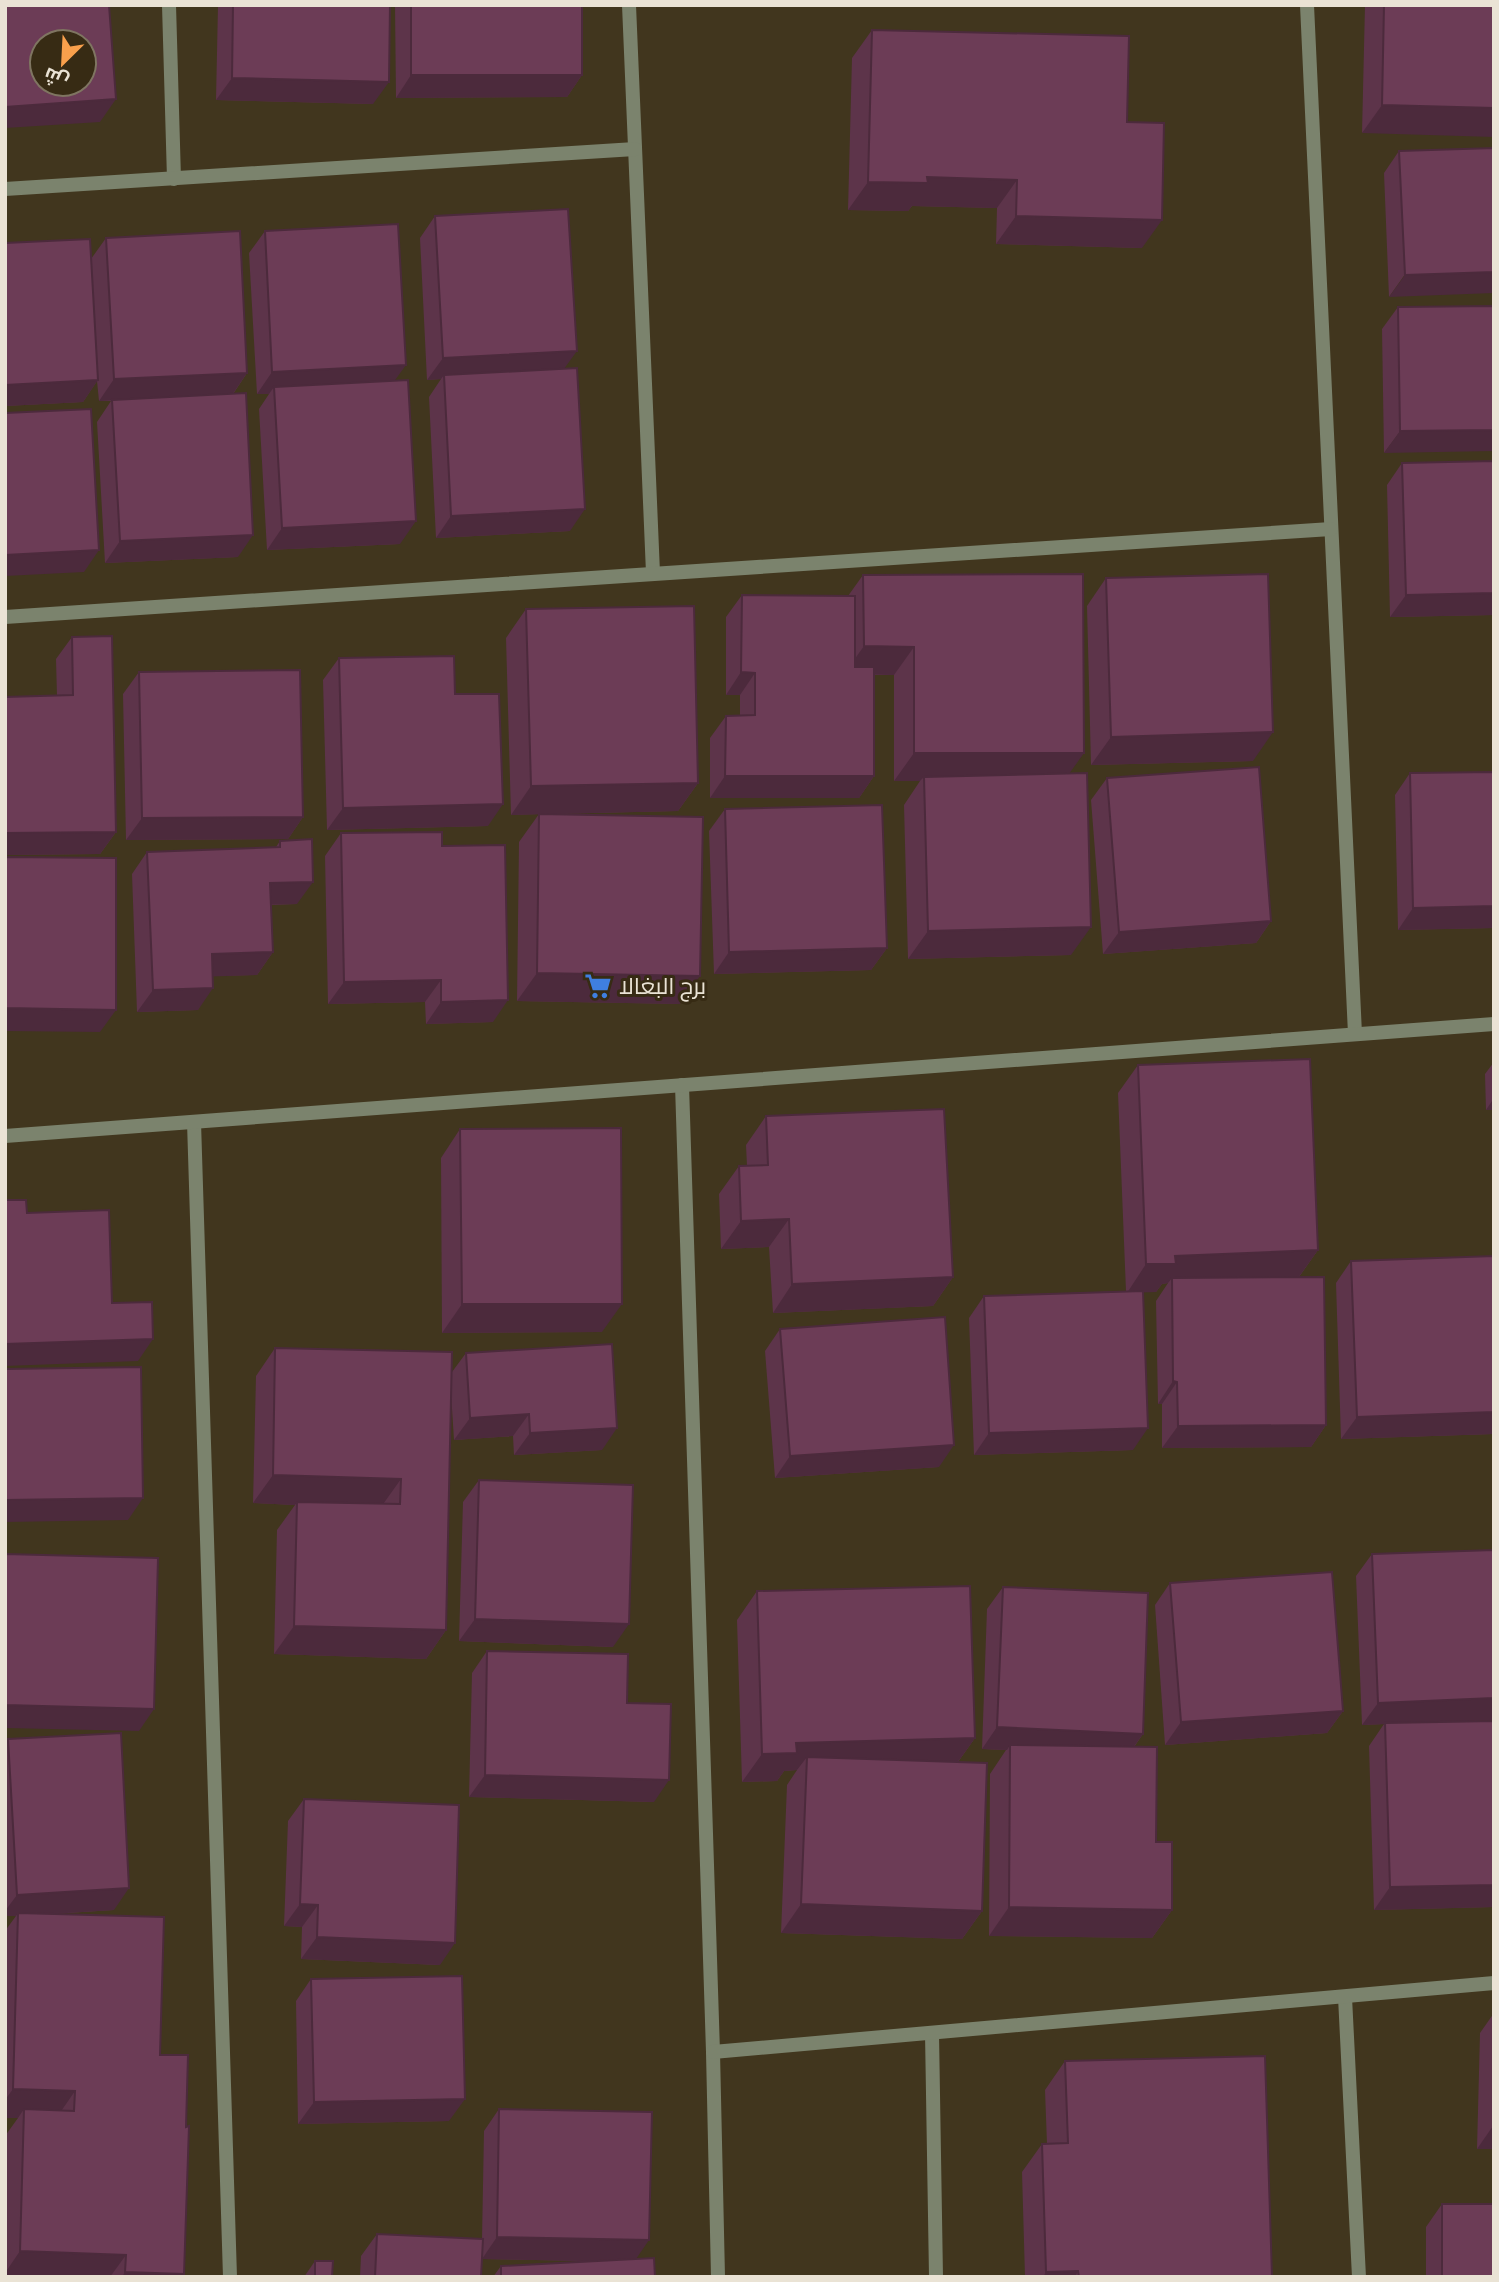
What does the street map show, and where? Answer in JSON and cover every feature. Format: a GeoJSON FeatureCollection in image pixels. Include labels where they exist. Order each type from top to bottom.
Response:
{"type":"FeatureCollection","features":[{"type":"Feature","properties":{"kind":"street"},"geometry":{"type":"LineString","coordinates":[[169,5],[174,178]]}},
{"type":"Feature","properties":{"kind":"street"},"geometry":{"type":"LineString","coordinates":[[629,5],[653,573]]}},
{"type":"Feature","properties":{"kind":"street"},"geometry":{"type":"LineString","coordinates":[[1307,5],[1355,1034]]}},
{"type":"Feature","properties":{"kind":"street"},"geometry":{"type":"LineString","coordinates":[[5,189],[635,149]]}},
{"type":"Feature","properties":{"kind":"street"},"geometry":{"type":"LineString","coordinates":[[5,617],[1331,529]]}},
{"type":"Feature","properties":{"kind":"street"},"geometry":{"type":"LineString","coordinates":[[5,1136],[1494,1024]]}},
{"type":"Feature","properties":{"kind":"street"},"geometry":{"type":"LineString","coordinates":[[682,1085],[718,2277]]}},
{"type":"Feature","properties":{"kind":"street"},"geometry":{"type":"LineString","coordinates":[[194,1122],[230,2277]]}},
{"type":"Feature","properties":{"kind":"street"},"geometry":{"type":"LineString","coordinates":[[713,2052],[1494,1983]]}},
{"type":"Feature","properties":{"kind":"street"},"geometry":{"type":"LineString","coordinates":[[1345,1997],[1359,2277]]}},
{"type":"Feature","properties":{"kind":"street"},"geometry":{"type":"LineString","coordinates":[[932,2033],[936,2277]]}},
{"type":"Feature","properties":{"kind":"building"},"geometry":{"type":"Polygon","coordinates":[[[5,5],[109,5],[116,99],[5,107],[5,5]]]}},
{"type":"Feature","properties":{"kind":"building"},"geometry":{"type":"Polygon","coordinates":[[[233,5],[390,5],[389,82],[232,78],[233,5]]]}},
{"type":"Feature","properties":{"kind":"building"},"geometry":{"type":"Polygon","coordinates":[[[411,5],[582,5],[582,75],[411,75],[411,5]]]}},
{"type":"Feature","properties":{"kind":"building"},"geometry":{"type":"Polygon","coordinates":[[[1384,5],[1494,5],[1494,108],[1382,105],[1384,5]]]}},
{"type":"Feature","properties":{"kind":"building"},"geometry":{"type":"Polygon","coordinates":[[[872,30],[1129,36],[1127,122],[1164,123],[1162,220],[1016,216],[1017,180],[927,177],[928,183],[868,182],[872,30]]]}},
{"type":"Feature","properties":{"kind":"building"},"geometry":{"type":"Polygon","coordinates":[[[1494,148],[1494,272],[1405,275],[1399,151],[1494,148]]]}},
{"type":"Feature","properties":{"kind":"building"},"geometry":{"type":"Polygon","coordinates":[[[568,209],[577,351],[443,358],[435,216],[568,209]]]}},
{"type":"Feature","properties":{"kind":"building"},"geometry":{"type":"Polygon","coordinates":[[[398,224],[406,365],[272,372],[265,231],[398,224]]]}},
{"type":"Feature","properties":{"kind":"building"},"geometry":{"type":"Polygon","coordinates":[[[240,231],[247,373],[114,379],[106,238],[240,231]]]}},
{"type":"Feature","properties":{"kind":"building"},"geometry":{"type":"Polygon","coordinates":[[[90,239],[98,380],[5,385],[5,243],[90,239]]]}},
{"type":"Feature","properties":{"kind":"building"},"geometry":{"type":"Polygon","coordinates":[[[1494,306],[1494,430],[1400,431],[1398,307],[1494,306]]]}},
{"type":"Feature","properties":{"kind":"building"},"geometry":{"type":"Polygon","coordinates":[[[577,368],[585,509],[451,516],[444,375],[577,368]]]}},
{"type":"Feature","properties":{"kind":"building"},"geometry":{"type":"Polygon","coordinates":[[[408,380],[416,521],[282,528],[274,387],[408,380]]]}},
{"type":"Feature","properties":{"kind":"building"},"geometry":{"type":"Polygon","coordinates":[[[246,393],[253,535],[120,541],[112,400],[246,393]]]}},
{"type":"Feature","properties":{"kind":"building"},"geometry":{"type":"Polygon","coordinates":[[[91,409],[99,550],[5,555],[5,413],[91,409]]]}},
{"type":"Feature","properties":{"kind":"building"},"geometry":{"type":"Polygon","coordinates":[[[1494,461],[1494,593],[1406,595],[1402,463],[1494,461]]]}},
{"type":"Feature","properties":{"kind":"building"},"geometry":{"type":"Polygon","coordinates":[[[1083,574],[1084,753],[914,753],[914,647],[864,646],[863,575],[1083,574]]]}},
{"type":"Feature","properties":{"kind":"building"},"geometry":{"type":"Polygon","coordinates":[[[1268,574],[1273,732],[1111,737],[1106,578],[1268,574]]]}},
{"type":"Feature","properties":{"kind":"building"},"geometry":{"type":"Polygon","coordinates":[[[742,595],[855,596],[855,667],[874,667],[874,776],[725,776],[726,716],[755,715],[755,673],[741,672],[742,595]]]}},
{"type":"Feature","properties":{"kind":"building"},"geometry":{"type":"Polygon","coordinates":[[[694,606],[698,783],[531,786],[526,609],[694,606]]]}},
{"type":"Feature","properties":{"kind":"building"},"geometry":{"type":"Polygon","coordinates":[[[112,636],[116,832],[5,833],[5,697],[73,695],[72,637],[112,636]]]}},
{"type":"Feature","properties":{"kind":"building"},"geometry":{"type":"Polygon","coordinates":[[[454,656],[455,694],[499,694],[503,804],[343,808],[339,658],[454,656]]]}},
{"type":"Feature","properties":{"kind":"building"},"geometry":{"type":"Polygon","coordinates":[[[300,670],[303,817],[142,818],[139,672],[300,670]]]}},
{"type":"Feature","properties":{"kind":"building"},"geometry":{"type":"Polygon","coordinates":[[[1259,767],[1271,921],[1119,932],[1107,778],[1259,767]]]}},
{"type":"Feature","properties":{"kind":"building"},"geometry":{"type":"Polygon","coordinates":[[[1494,772],[1494,906],[1413,908],[1410,773],[1494,772]]]}},
{"type":"Feature","properties":{"kind":"building"},"geometry":{"type":"Polygon","coordinates":[[[1087,773],[1091,927],[928,931],[924,777],[1087,773]]]}},
{"type":"Feature","properties":{"kind":"building"},"geometry":{"type":"Polygon","coordinates":[[[882,805],[887,948],[729,952],[725,809],[882,805]]]}},
{"type":"Feature","properties":{"kind":"building"},"geometry":{"type":"Polygon","coordinates":[[[539,814],[703,817],[700,976],[537,973],[539,814]]]}},
{"type":"Feature","properties":{"kind":"building"},"geometry":{"type":"Polygon","coordinates":[[[442,832],[442,846],[505,845],[508,1000],[441,1002],[441,980],[344,982],[341,833],[442,832]]]}},
{"type":"Feature","properties":{"kind":"building"},"geometry":{"type":"Polygon","coordinates":[[[312,839],[313,882],[270,883],[273,952],[212,954],[213,988],[153,990],[147,852],[280,847],[280,841],[312,839]]]}},
{"type":"Feature","properties":{"kind":"building"},"geometry":{"type":"Polygon","coordinates":[[[5,857],[116,858],[116,1010],[5,1008],[5,857]]]}},
{"type":"Feature","properties":{"kind":"building"},"geometry":{"type":"Polygon","coordinates":[[[1310,1059],[1318,1250],[1175,1256],[1176,1264],[1146,1264],[1138,1065],[1310,1059]]]}},
{"type":"Feature","properties":{"kind":"building"},"geometry":{"type":"Polygon","coordinates":[[[944,1109],[953,1277],[792,1284],[789,1219],[741,1221],[739,1166],[768,1165],[766,1116],[944,1109]]]}},
{"type":"Feature","properties":{"kind":"building"},"geometry":{"type":"Polygon","coordinates":[[[621,1128],[622,1304],[462,1304],[460,1129],[621,1128]]]}},
{"type":"Feature","properties":{"kind":"building"},"geometry":{"type":"Polygon","coordinates":[[[5,1200],[26,1200],[27,1213],[109,1210],[112,1303],[152,1302],[153,1339],[5,1344],[5,1200]]]}},
{"type":"Feature","properties":{"kind":"building"},"geometry":{"type":"Polygon","coordinates":[[[1494,1256],[1494,1412],[1357,1417],[1351,1261],[1494,1256]]]}},
{"type":"Feature","properties":{"kind":"building"},"geometry":{"type":"Polygon","coordinates":[[[1324,1277],[1326,1425],[1178,1426],[1177,1382],[1173,1381],[1172,1278],[1324,1277]]]}},
{"type":"Feature","properties":{"kind":"building"},"geometry":{"type":"Polygon","coordinates":[[[1143,1291],[1148,1428],[989,1433],[984,1296],[1143,1291]]]}},
{"type":"Feature","properties":{"kind":"building"},"geometry":{"type":"Polygon","coordinates":[[[945,1317],[954,1445],[790,1456],[780,1329],[945,1317]]]}},
{"type":"Feature","properties":{"kind":"building"},"geometry":{"type":"Polygon","coordinates":[[[612,1344],[617,1428],[530,1433],[529,1414],[470,1418],[466,1353],[612,1344]]]}},
{"type":"Feature","properties":{"kind":"building"},"geometry":{"type":"Polygon","coordinates":[[[275,1348],[452,1352],[446,1630],[294,1626],[297,1502],[400,1504],[401,1479],[273,1475],[275,1348]]]}},
{"type":"Feature","properties":{"kind":"building"},"geometry":{"type":"Polygon","coordinates":[[[141,1367],[143,1498],[5,1500],[5,1369],[141,1367]]]}},
{"type":"Feature","properties":{"kind":"building"},"geometry":{"type":"Polygon","coordinates":[[[479,1480],[633,1485],[629,1624],[475,1619],[479,1480]]]}},
{"type":"Feature","properties":{"kind":"building"},"geometry":{"type":"Polygon","coordinates":[[[1494,1550],[1494,1698],[1378,1703],[1372,1554],[1494,1550]]]}},
{"type":"Feature","properties":{"kind":"building"},"geometry":{"type":"Polygon","coordinates":[[[5,1554],[158,1558],[154,1709],[5,1705],[5,1554]]]}},
{"type":"Feature","properties":{"kind":"building"},"geometry":{"type":"Polygon","coordinates":[[[1332,1572],[1343,1711],[1181,1722],[1170,1583],[1332,1572]]]}},
{"type":"Feature","properties":{"kind":"building"},"geometry":{"type":"Polygon","coordinates":[[[970,1586],[975,1738],[796,1743],[797,1753],[762,1754],[757,1591],[970,1586]]]}},
{"type":"Feature","properties":{"kind":"building"},"geometry":{"type":"Polygon","coordinates":[[[1003,1587],[1148,1593],[1143,1734],[997,1727],[1003,1587]]]}},
{"type":"Feature","properties":{"kind":"building"},"geometry":{"type":"Polygon","coordinates":[[[487,1651],[628,1654],[627,1703],[671,1704],[669,1780],[485,1775],[487,1651]]]}},
{"type":"Feature","properties":{"kind":"building"},"geometry":{"type":"Polygon","coordinates":[[[1494,1721],[1494,1885],[1390,1887],[1385,1723],[1494,1721]]]}},
{"type":"Feature","properties":{"kind":"building"},"geometry":{"type":"Polygon","coordinates":[[[121,1733],[129,1888],[17,1895],[8,1739],[121,1733]]]}},
{"type":"Feature","properties":{"kind":"building"},"geometry":{"type":"Polygon","coordinates":[[[1010,1745],[1157,1747],[1156,1842],[1172,1842],[1172,1910],[1009,1907],[1010,1745]]]}},
{"type":"Feature","properties":{"kind":"building"},"geometry":{"type":"Polygon","coordinates":[[[807,1757],[987,1763],[982,1911],[801,1904],[807,1757]]]}},
{"type":"Feature","properties":{"kind":"building"},"geometry":{"type":"Polygon","coordinates":[[[304,1799],[459,1805],[455,1943],[317,1937],[318,1905],[300,1904],[304,1799]]]}},
{"type":"Feature","properties":{"kind":"building"},"geometry":{"type":"Polygon","coordinates":[[[18,1913],[164,1917],[160,2055],[188,2055],[186,2127],[189,2126],[184,2274],[125,2272],[126,2255],[20,2251],[24,2109],[74,2111],[75,2091],[13,2089],[18,1913]]]}},
{"type":"Feature","properties":{"kind":"building"},"geometry":{"type":"Polygon","coordinates":[[[462,1976],[465,2099],[314,2102],[311,1979],[462,1976]]]}},
{"type":"Feature","properties":{"kind":"building"},"geometry":{"type":"Polygon","coordinates":[[[1265,2056],[1272,2277],[1079,2277],[1078,2271],[1046,2272],[1042,2144],[1068,2143],[1065,2061],[1265,2056]]]}},
{"type":"Feature","properties":{"kind":"building"},"geometry":{"type":"Polygon","coordinates":[[[499,2109],[652,2112],[649,2240],[497,2237],[499,2109]]]}},
{"type":"Feature","properties":{"kind":"building"},"geometry":{"type":"Polygon","coordinates":[[[1442,2204],[1494,2204],[1494,2277],[1442,2277],[1442,2204]]]}},
{"type":"Feature","properties":{"kind":"building"},"geometry":{"type":"Polygon","coordinates":[[[377,2234],[483,2239],[481,2277],[375,2277],[377,2234]]]}},
{"type":"Feature","properties":{"kind":"building"},"geometry":{"type":"Polygon","coordinates":[[[654,2258],[655,2277],[501,2277],[501,2266],[654,2258]]]}},
{"type":"Feature","properties":{"kind":"building"},"geometry":{"type":"Polygon","coordinates":[[[315,2261],[333,2261],[332,2277],[315,2277],[315,2261]]]}},
{"type":"Feature","properties":{"kind":"place","name":"برج البغالا"},"geometry":{"type":"Point","coordinates":[598,986]}}]}
